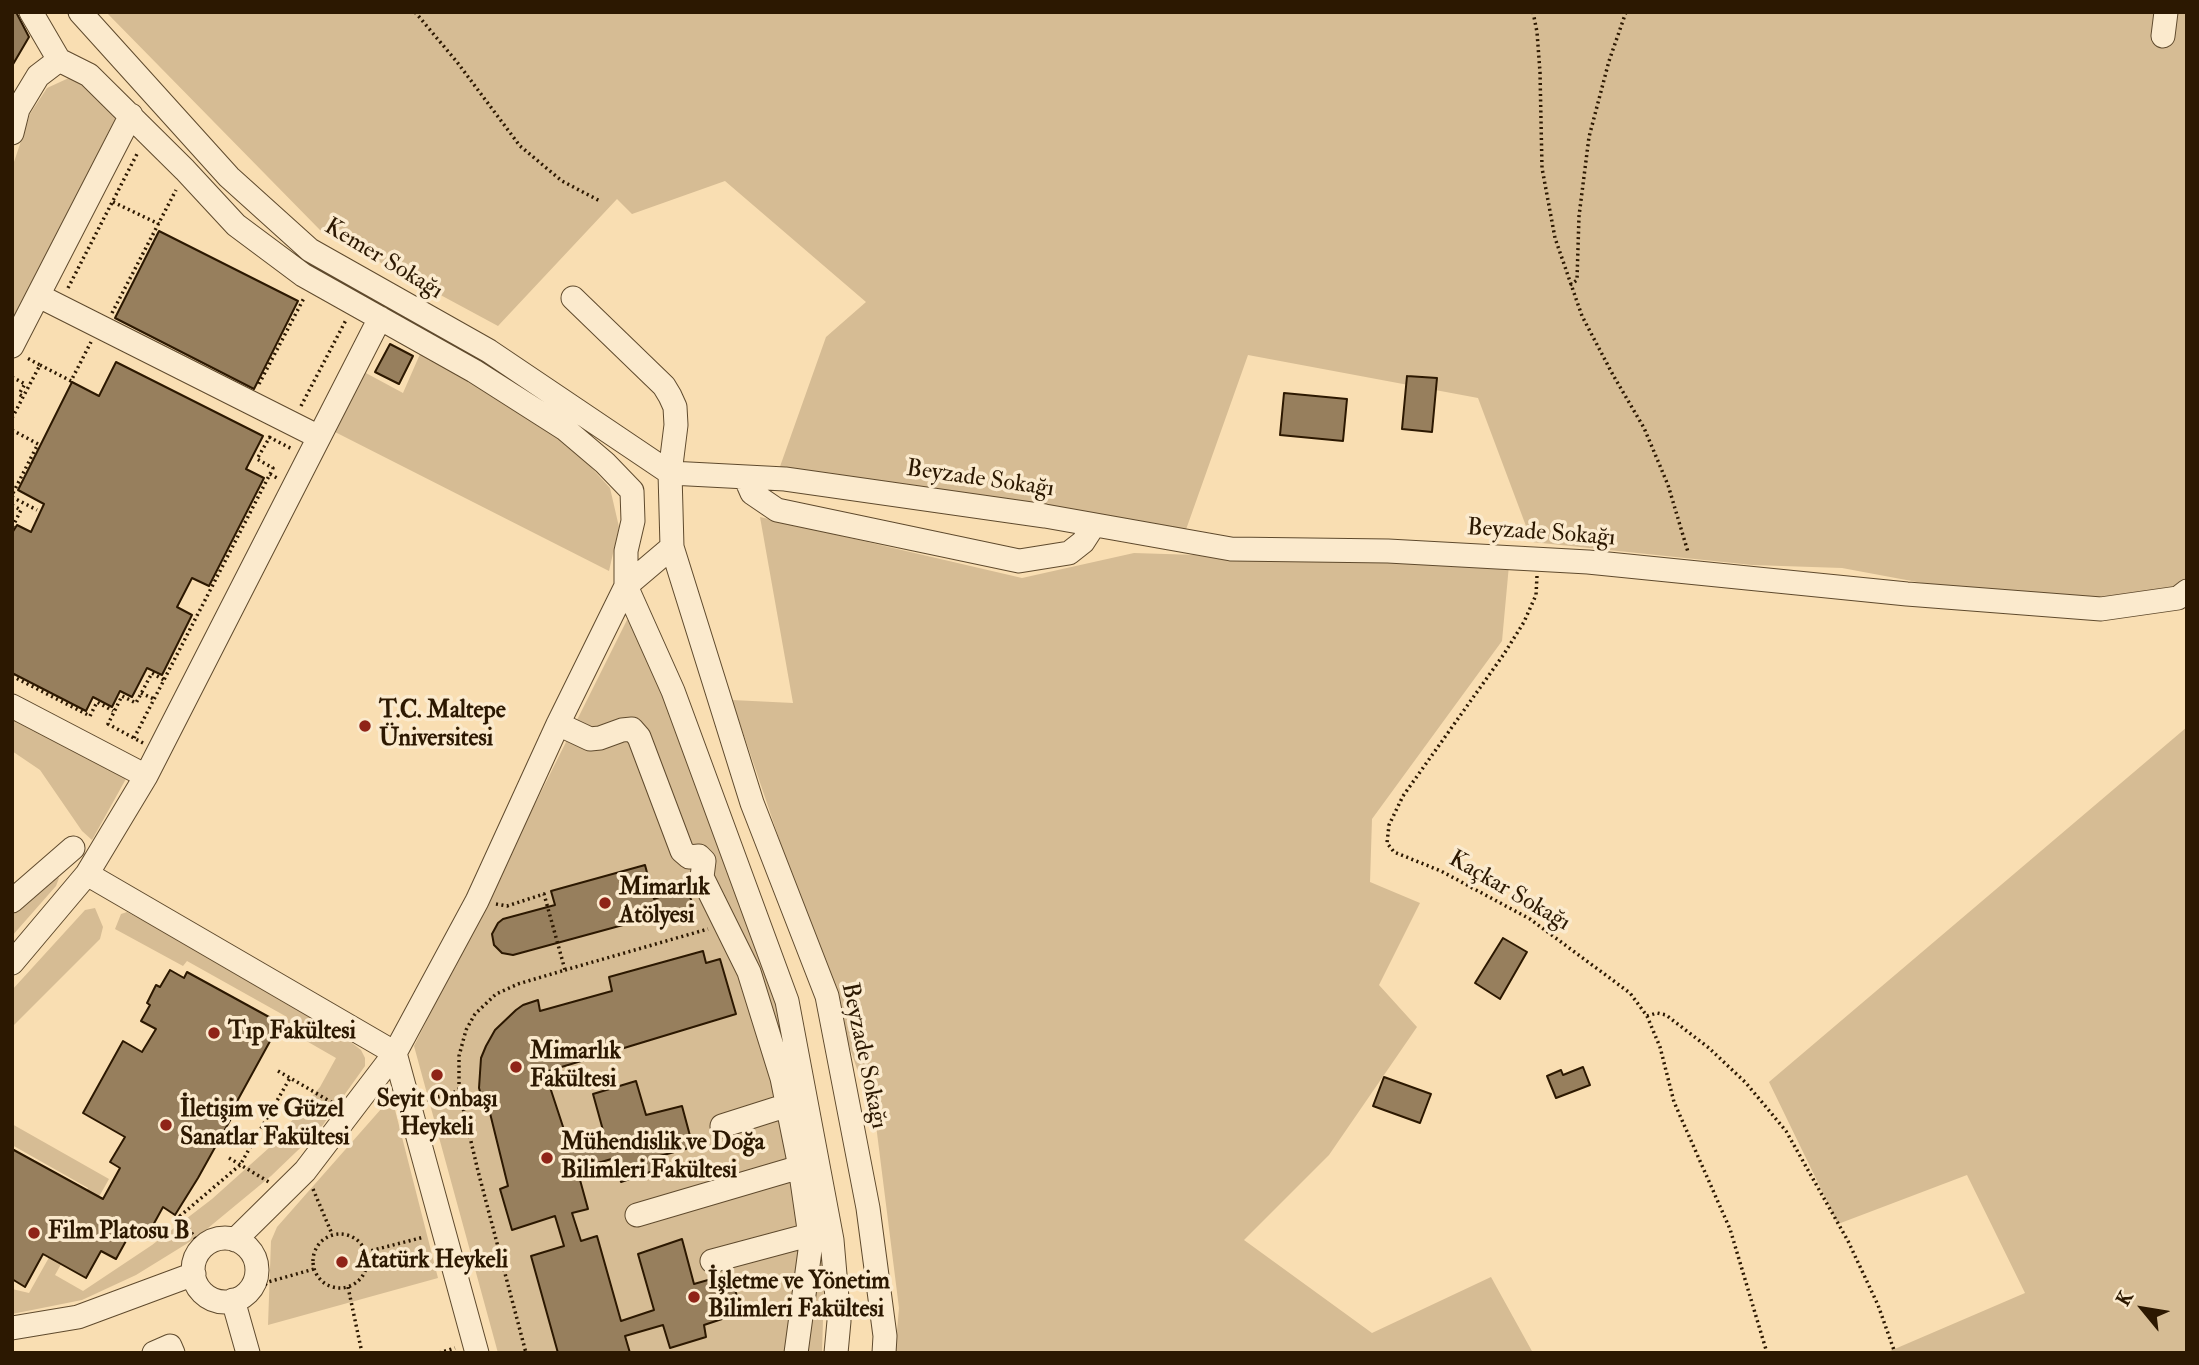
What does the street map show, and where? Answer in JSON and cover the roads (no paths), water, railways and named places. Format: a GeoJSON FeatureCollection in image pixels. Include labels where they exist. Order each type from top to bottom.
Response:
{"type":"FeatureCollection","features":[{"type":"Feature","properties":{"kind":"street","name":"Kemer Sokağı"},"geometry":{"type":"LineString","coordinates":[[80,12],[229,177],[310,250],[489,351],[670,473]]}},
{"type":"Feature","properties":{"kind":"street"},"geometry":{"type":"LineString","coordinates":[[2163,36],[2166,12]]}},
{"type":"Feature","properties":{"kind":"street"},"geometry":{"type":"LineString","coordinates":[[40,18],[59,60],[89,75],[148,132],[236,225],[313,281],[474,371],[565,429],[605,463],[632,491],[633,521],[626,551],[626,586],[673,691],[787,1001],[832,1240],[839,1321],[836,1353]]}},
{"type":"Feature","properties":{"kind":"street"},"geometry":{"type":"LineString","coordinates":[[12,133],[18,108],[38,76],[59,60]]}},
{"type":"Feature","properties":{"kind":"street"},"geometry":{"type":"LineString","coordinates":[[17,350],[41,291],[102,197],[131,115]]}},
{"type":"Feature","properties":{"kind":"street"},"geometry":{"type":"LineString","coordinates":[[41,291],[104,322],[293,432]]}},
{"type":"Feature","properties":{"kind":"street"},"geometry":{"type":"LineString","coordinates":[[573,298],[664,386],[670,396],[675,407],[676,425],[670,473]]}},
{"type":"Feature","properties":{"kind":"street"},"geometry":{"type":"LineString","coordinates":[[12,963],[87,874],[139,772],[293,432],[380,318]]}},
{"type":"Feature","properties":{"kind":"street","name":"Beyzade Sokağı"},"geometry":{"type":"LineString","coordinates":[[884,1353],[885,1336],[868,1208],[827,996],[752,803],[672,547],[670,473],[785,479],[1045,516],[1231,549],[1388,551],[1538,559],[1691,571],[1907,594],[2101,609],[2178,598],[2187,591]]}},
{"type":"Feature","properties":{"kind":"street"},"geometry":{"type":"LineString","coordinates":[[745,477],[752,494],[777,510],[1019,561],[1069,553],[1083,542],[1094,525]]}},
{"type":"Feature","properties":{"kind":"street"},"geometry":{"type":"LineString","coordinates":[[235,1240],[305,1171],[395,1053],[477,901],[558,724],[626,586],[672,547]]}},
{"type":"Feature","properties":{"kind":"street"},"geometry":{"type":"LineString","coordinates":[[12,706],[139,772]]}},
{"type":"Feature","properties":{"kind":"street"},"geometry":{"type":"LineString","coordinates":[[558,724],[590,739],[632,729],[639,737],[681,852],[690,857],[699,856],[704,861],[702,877],[749,972],[782,1078],[800,1167],[811,1243],[793,1352]]}},
{"type":"Feature","properties":{"kind":"street"},"geometry":{"type":"LineString","coordinates":[[12,901],[73,848]]}},
{"type":"Feature","properties":{"kind":"street"},"geometry":{"type":"LineString","coordinates":[[87,874],[395,1053],[477,1353]]}},
{"type":"Feature","properties":{"kind":"street"},"geometry":{"type":"LineString","coordinates":[[722,1126],[788,1105]]}},
{"type":"Feature","properties":{"kind":"street"},"geometry":{"type":"LineString","coordinates":[[637,1215],[800,1167]]}},
{"type":"Feature","properties":{"kind":"street"},"geometry":{"type":"LineString","coordinates":[[712,1261],[809,1235]]}},
{"type":"Feature","properties":{"kind":"street"},"geometry":{"type":"LineString","coordinates":[[217,1239],[235,1240],[243,1244],[255,1257],[257,1275],[249,1291],[235,1306],[207,1296],[196,1282],[194,1273],[197,1256],[202,1248],[217,1239]]}},
{"type":"Feature","properties":{"kind":"street"},"geometry":{"type":"LineString","coordinates":[[12,1328],[78,1317],[194,1273]]}},
{"type":"Feature","properties":{"kind":"street"},"geometry":{"type":"LineString","coordinates":[[235,1306],[248,1353]]}},
{"type":"Feature","properties":{"kind":"street"},"geometry":{"type":"LineString","coordinates":[[154,1353],[170,1346],[173,1353]]}},
{"type":"Feature","properties":{"kind":"place","name":"T.C. Maltepe Üniversitesi"},"geometry":{"type":"Point","coordinates":[365,726]}},
{"type":"Feature","properties":{"kind":"place","name":"Mimarlık Atölyesi"},"geometry":{"type":"Point","coordinates":[605,903]}},
{"type":"Feature","properties":{"kind":"place","name":"Tıp Fakültesi"},"geometry":{"type":"Point","coordinates":[214,1033]}},
{"type":"Feature","properties":{"kind":"place","name":"Mimarlık Fakültesi"},"geometry":{"type":"Point","coordinates":[516,1067]}},
{"type":"Feature","properties":{"kind":"place","name":"Seyit Onbaşı Heykeli"},"geometry":{"type":"Point","coordinates":[437,1075]}},
{"type":"Feature","properties":{"kind":"place","name":"İletişim ve Güzel Sanatlar Fakültesi"},"geometry":{"type":"Point","coordinates":[166,1125]}},
{"type":"Feature","properties":{"kind":"place","name":"Mühendislik ve Doğa Bilimleri Fakültesi"},"geometry":{"type":"Point","coordinates":[547,1158]}},
{"type":"Feature","properties":{"kind":"place","name":"Film Platosu B"},"geometry":{"type":"Point","coordinates":[34,1233]}},
{"type":"Feature","properties":{"kind":"place","name":"Atatürk Heykeli"},"geometry":{"type":"Point","coordinates":[342,1262]}},
{"type":"Feature","properties":{"kind":"place","name":"İşletme ve Yönetim Bilimleri Fakültesi"},"geometry":{"type":"Point","coordinates":[694,1297]}}]}
